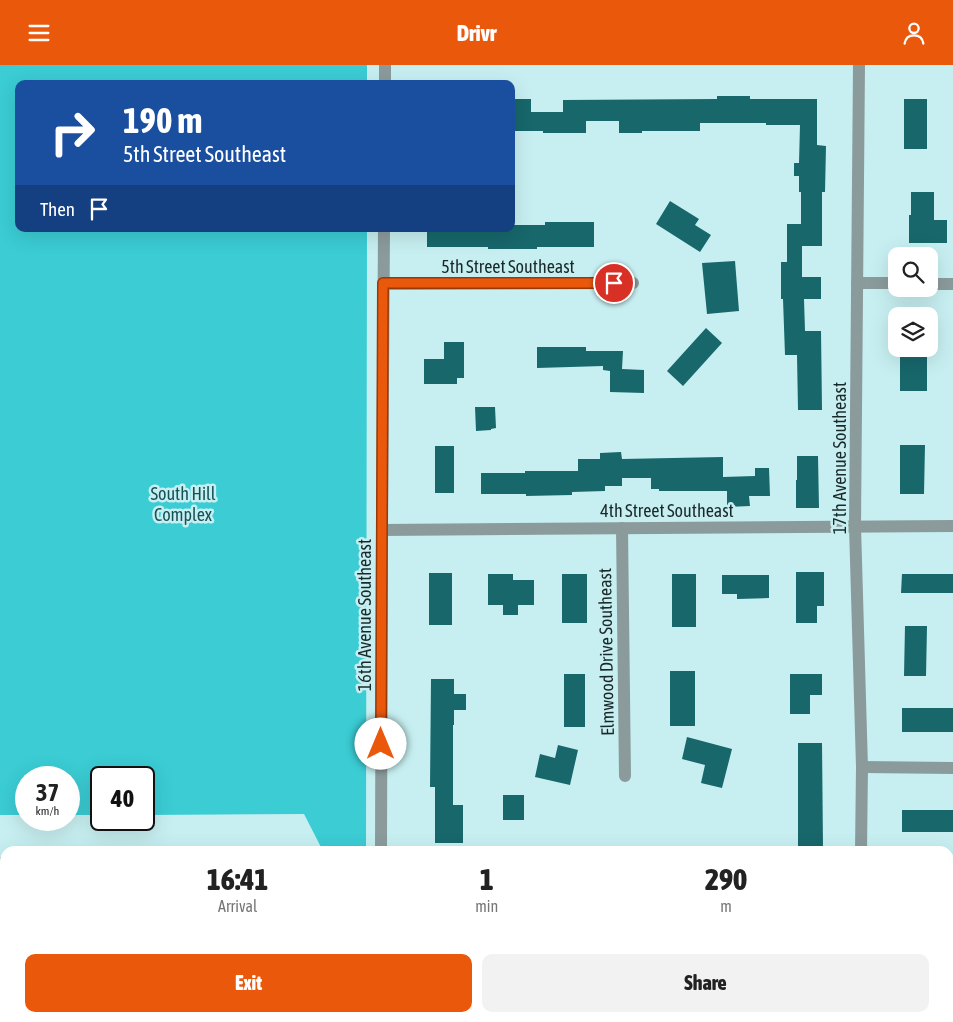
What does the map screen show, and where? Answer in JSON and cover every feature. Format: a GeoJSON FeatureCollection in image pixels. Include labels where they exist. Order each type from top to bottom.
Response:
{"type":"FeatureCollection","features":[{"type":"Feature","properties":{"kind":"street"},"geometry":{"type":"LineString","coordinates":[[385,65],[385,80]]}},
{"type":"Feature","properties":{"kind":"street","name":"17th Avenue Southeast"},"geometry":{"type":"LineString","coordinates":[[859,65],[856,526],[862,767],[861,846]]}},
{"type":"Feature","properties":{"kind":"street","name":"16th Avenue Southeast"},"geometry":{"type":"LineString","coordinates":[[381,846],[384,232]]}},
{"type":"Feature","properties":{"kind":"street","name":"5th Street Southeast"},"geometry":{"type":"LineString","coordinates":[[383,283],[633,283]]}},
{"type":"Feature","properties":{"kind":"street"},"geometry":{"type":"LineString","coordinates":[[857,283],[888,283]]}},
{"type":"Feature","properties":{"kind":"street"},"geometry":{"type":"LineString","coordinates":[[938,284],[953,284]]}},
{"type":"Feature","properties":{"kind":"street","name":"4th Street Southeast"},"geometry":{"type":"LineString","coordinates":[[382,530],[953,526]]}},
{"type":"Feature","properties":{"kind":"street","name":"Elmwood Drive Southeast"},"geometry":{"type":"LineString","coordinates":[[622,528],[625,776]]}},
{"type":"Feature","properties":{"kind":"street"},"geometry":{"type":"LineString","coordinates":[[862,767],[953,768]]}},
{"type":"Feature","properties":{"kind":"green space","name":"South Hill Complex"},"geometry":{"type":"Polygon","coordinates":[[[0,65],[367,65],[367,80],[15,80],[15,232],[367,232],[366,846],[320,846],[304,814],[155,815],[155,766],[90,766],[90,815],[80,815],[80,766],[15,766],[15,815],[0,815],[0,65]]]}},
{"type":"Feature","properties":{"kind":"building"},"geometry":{"type":"Polygon","coordinates":[[[717,96],[750,96],[750,99],[817,99],[817,145],[826,146],[825,192],[822,192],[822,246],[802,246],[802,277],[821,277],[821,299],[804,299],[805,331],[821,331],[822,410],[798,410],[797,355],[785,355],[783,299],[781,299],[781,262],[787,262],[787,224],[801,224],[799,176],[794,176],[794,163],[799,163],[800,125],[700,123],[700,131],[619,133],[619,121],[586,121],[586,133],[515,131],[515,99],[531,99],[531,112],[563,112],[563,100],[717,99],[717,96]]]}},
{"type":"Feature","properties":{"kind":"building"},"geometry":{"type":"Polygon","coordinates":[[[904,99],[927,99],[927,149],[904,149],[904,99]]]}},
{"type":"Feature","properties":{"kind":"building"},"geometry":{"type":"Polygon","coordinates":[[[911,192],[934,192],[934,220],[947,220],[947,243],[909,243],[911,192]]]}},
{"type":"Feature","properties":{"kind":"building"},"geometry":{"type":"Polygon","coordinates":[[[670,201],[699,219],[695,225],[711,235],[700,252],[656,224],[670,201]]]}},
{"type":"Feature","properties":{"kind":"building"},"geometry":{"type":"Polygon","coordinates":[[[545,222],[594,222],[594,247],[488,249],[488,247],[427,247],[427,232],[515,232],[515,225],[545,225],[545,222]]]}},
{"type":"Feature","properties":{"kind":"building"},"geometry":{"type":"Polygon","coordinates":[[[735,261],[739,311],[707,314],[702,263],[735,261]]]}},
{"type":"Feature","properties":{"kind":"building"},"geometry":{"type":"Polygon","coordinates":[[[706,328],[722,343],[683,386],[667,371],[706,328]]]}},
{"type":"Feature","properties":{"kind":"building"},"geometry":{"type":"Polygon","coordinates":[[[444,342],[464,342],[464,378],[457,378],[457,384],[424,384],[424,359],[444,359],[444,342]]]}},
{"type":"Feature","properties":{"kind":"building"},"geometry":{"type":"Polygon","coordinates":[[[537,347],[586,347],[586,351],[623,351],[622,369],[644,370],[644,393],[610,392],[610,371],[603,370],[603,366],[537,368],[537,347]]]}},
{"type":"Feature","properties":{"kind":"building"},"geometry":{"type":"Polygon","coordinates":[[[900,357],[927,357],[927,391],[900,391],[900,357]]]}},
{"type":"Feature","properties":{"kind":"building"},"geometry":{"type":"Polygon","coordinates":[[[475,407],[495,407],[496,428],[476,431],[475,407]]]}},
{"type":"Feature","properties":{"kind":"building"},"geometry":{"type":"Polygon","coordinates":[[[900,445],[925,445],[924,494],[900,494],[900,445]]]}},
{"type":"Feature","properties":{"kind":"building"},"geometry":{"type":"Polygon","coordinates":[[[435,446],[454,446],[454,493],[435,493],[435,446]]]}},
{"type":"Feature","properties":{"kind":"building"},"geometry":{"type":"Polygon","coordinates":[[[621,452],[622,459],[723,457],[723,477],[755,476],[755,468],[769,468],[770,496],[749,496],[750,506],[727,507],[727,491],[659,491],[659,489],[651,489],[651,478],[622,478],[622,486],[605,486],[605,491],[572,492],[572,495],[526,496],[526,494],[481,494],[481,473],[578,471],[578,459],[600,459],[600,453],[621,452]]]}},
{"type":"Feature","properties":{"kind":"building"},"geometry":{"type":"Polygon","coordinates":[[[797,456],[818,456],[819,508],[796,508],[797,456]]]}},
{"type":"Feature","properties":{"kind":"building"},"geometry":{"type":"Polygon","coordinates":[[[796,572],[824,572],[824,606],[817,606],[817,623],[796,623],[796,572]]]}},
{"type":"Feature","properties":{"kind":"building"},"geometry":{"type":"Polygon","coordinates":[[[429,573],[452,573],[452,625],[429,625],[429,573]]]}},
{"type":"Feature","properties":{"kind":"building"},"geometry":{"type":"Polygon","coordinates":[[[488,574],[513,574],[513,580],[534,580],[534,605],[518,605],[518,615],[503,615],[503,605],[488,605],[488,574]]]}},
{"type":"Feature","properties":{"kind":"building"},"geometry":{"type":"Polygon","coordinates":[[[562,574],[587,574],[587,623],[562,623],[562,574]]]}},
{"type":"Feature","properties":{"kind":"building"},"geometry":{"type":"Polygon","coordinates":[[[672,574],[696,574],[696,627],[672,627],[672,574]]]}},
{"type":"Feature","properties":{"kind":"building"},"geometry":{"type":"Polygon","coordinates":[[[902,574],[953,574],[953,593],[901,593],[902,574]]]}},
{"type":"Feature","properties":{"kind":"building"},"geometry":{"type":"Polygon","coordinates":[[[722,575],[769,575],[769,598],[737,599],[737,594],[722,594],[722,575]]]}},
{"type":"Feature","properties":{"kind":"building"},"geometry":{"type":"Polygon","coordinates":[[[905,626],[927,626],[926,676],[904,676],[905,626]]]}},
{"type":"Feature","properties":{"kind":"building"},"geometry":{"type":"Polygon","coordinates":[[[670,671],[695,671],[695,726],[670,726],[670,671]]]}},
{"type":"Feature","properties":{"kind":"building"},"geometry":{"type":"Polygon","coordinates":[[[564,674],[585,674],[585,727],[564,727],[564,674]]]}},
{"type":"Feature","properties":{"kind":"building"},"geometry":{"type":"Polygon","coordinates":[[[790,674],[822,674],[822,695],[810,695],[810,714],[790,714],[790,674]]]}},
{"type":"Feature","properties":{"kind":"building"},"geometry":{"type":"Polygon","coordinates":[[[431,679],[454,679],[454,694],[466,694],[466,710],[454,710],[453,725],[453,805],[463,805],[463,843],[435,843],[435,787],[430,787],[431,679]]]}},
{"type":"Feature","properties":{"kind":"building"},"geometry":{"type":"Polygon","coordinates":[[[902,708],[953,708],[953,732],[902,732],[902,708]]]}},
{"type":"Feature","properties":{"kind":"building"},"geometry":{"type":"Polygon","coordinates":[[[687,737],[732,749],[722,788],[701,783],[705,765],[682,759],[687,737]]]}},
{"type":"Feature","properties":{"kind":"building"},"geometry":{"type":"Polygon","coordinates":[[[798,743],[822,743],[823,846],[798,846],[798,743]]]}},
{"type":"Feature","properties":{"kind":"building"},"geometry":{"type":"Polygon","coordinates":[[[558,745],[578,750],[570,785],[535,777],[540,754],[555,758],[558,745]]]}},
{"type":"Feature","properties":{"kind":"building"},"geometry":{"type":"Polygon","coordinates":[[[503,795],[524,795],[524,820],[503,820],[503,795]]]}},
{"type":"Feature","properties":{"kind":"building"},"geometry":{"type":"Polygon","coordinates":[[[902,810],[953,810],[953,832],[902,832],[902,810]]]}},
{"type":"Feature","properties":{"kind":"route"},"geometry":{"type":"LineString","coordinates":[[381,744],[383,283],[614,283]]}}]}
